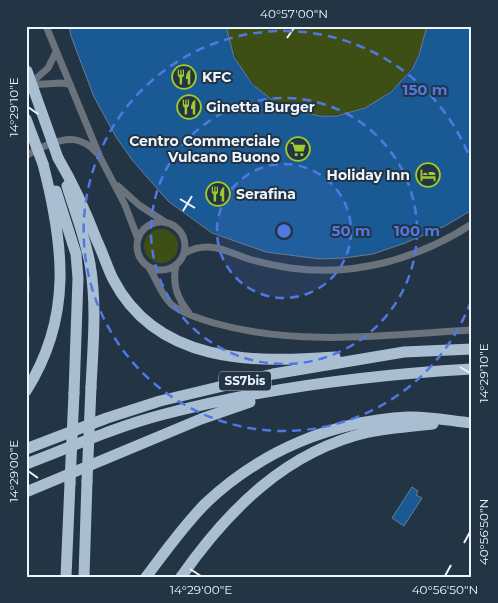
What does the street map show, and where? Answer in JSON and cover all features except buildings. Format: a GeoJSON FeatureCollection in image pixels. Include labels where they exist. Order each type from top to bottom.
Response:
{"type":"FeatureCollection","features":[{"type":"Feature","properties":{"kind":"highway"},"geometry":{"type":"LineString","coordinates":[[27,69],[58,158],[85,242],[90,265],[94,326],[84,577]]}},
{"type":"Feature","properties":{"kind":"highway"},"geometry":{"type":"LineString","coordinates":[[26,118],[43,164],[56,191],[76,254],[79,300],[66,577]]}},
{"type":"Feature","properties":{"kind":"highway"},"geometry":{"type":"LineString","coordinates":[[58,158],[71,181],[114,280],[140,316],[171,338],[200,350],[261,360],[295,360],[404,352]]}},
{"type":"Feature","properties":{"kind":"highway"},"geometry":{"type":"LineString","coordinates":[[26,391],[44,360],[52,337],[61,292],[58,234],[43,164]]}},
{"type":"Feature","properties":{"kind":"highway","name":"SS7bis"},"geometry":{"type":"LineString","coordinates":[[26,449],[160,400],[273,374],[404,352],[472,349]]}},
{"type":"Feature","properties":{"kind":"highway","name":"SS7bis"},"geometry":{"type":"LineString","coordinates":[[26,464],[114,430],[160,415],[317,383],[410,373],[472,369]]}},
{"type":"Feature","properties":{"kind":"highway"},"geometry":{"type":"LineString","coordinates":[[26,492],[201,419],[317,383]]}},
{"type":"Feature","properties":{"kind":"highway"},"geometry":{"type":"LineString","coordinates":[[146,577],[205,504],[246,470],[292,444],[347,426],[375,420],[409,417],[472,423]]}},
{"type":"Feature","properties":{"kind":"highway"},"geometry":{"type":"LineString","coordinates":[[181,577],[209,538],[240,504],[276,474],[297,461],[343,440],[370,432],[453,421]]}},
{"type":"Feature","properties":{"kind":"street"},"geometry":{"type":"LineString","coordinates":[[46,26],[100,157],[113,180],[138,239],[139,254],[167,299],[174,306],[190,315],[246,331],[305,338],[472,330]]}},
{"type":"Feature","properties":{"kind":"street"},"geometry":{"type":"LineString","coordinates":[[28,85],[48,68],[56,52]]}},
{"type":"Feature","properties":{"kind":"street"},"geometry":{"type":"LineString","coordinates":[[28,85],[69,84]]}},
{"type":"Feature","properties":{"kind":"street"},"geometry":{"type":"LineString","coordinates":[[26,156],[34,150],[70,138],[82,140],[100,157]]}},
{"type":"Feature","properties":{"kind":"street"},"geometry":{"type":"LineString","coordinates":[[113,180],[139,205],[180,230],[185,245],[184,253],[176,265],[175,282],[177,294],[190,315]]}},
{"type":"Feature","properties":{"kind":"street"},"geometry":{"type":"LineString","coordinates":[[138,239],[146,228],[158,222],[165,222]]}},
{"type":"Feature","properties":{"kind":"street"},"geometry":{"type":"LineString","coordinates":[[184,253],[198,247],[216,246],[251,260],[289,268],[328,270],[363,267],[390,262],[421,251],[472,224]]}},
{"type":"Feature","properties":{"kind":"street"},"geometry":{"type":"LineString","coordinates":[[148,266],[162,270],[176,265]]}},
{"type":"Feature","properties":{"kind":"street"},"geometry":{"type":"LineString","coordinates":[[26,278],[26,290]]}},
{"type":"Feature","properties":{"kind":"green space"},"geometry":{"type":"Polygon","coordinates":[[[226,26],[427,26],[413,65],[389,93],[359,109],[326,115],[293,109],[263,93],[240,65],[226,26]]]}},
{"type":"Feature","properties":{"kind":"green space"},"geometry":{"type":"Polygon","coordinates":[[[161,229],[168,230],[173,234],[177,239],[177,253],[173,258],[168,262],[161,263],[154,262],[149,258],[145,253],[144,246],[145,239],[149,234],[154,230],[161,229]]]}},
{"type":"Feature","properties":{"kind":"place","name":"KFC"},"geometry":{"type":"Point","coordinates":[184,77]}},
{"type":"Feature","properties":{"kind":"place","name":"Ginetta Burger"},"geometry":{"type":"Point","coordinates":[189,107]}},
{"type":"Feature","properties":{"kind":"place","name":"Centro Commerciale Vulcano Buono"},"geometry":{"type":"Point","coordinates":[298,149]}},
{"type":"Feature","properties":{"kind":"place","name":"Holiday Inn"},"geometry":{"type":"Point","coordinates":[428,175]}},
{"type":"Feature","properties":{"kind":"place","name":"Serafina"},"geometry":{"type":"Point","coordinates":[218,194]}}]}
